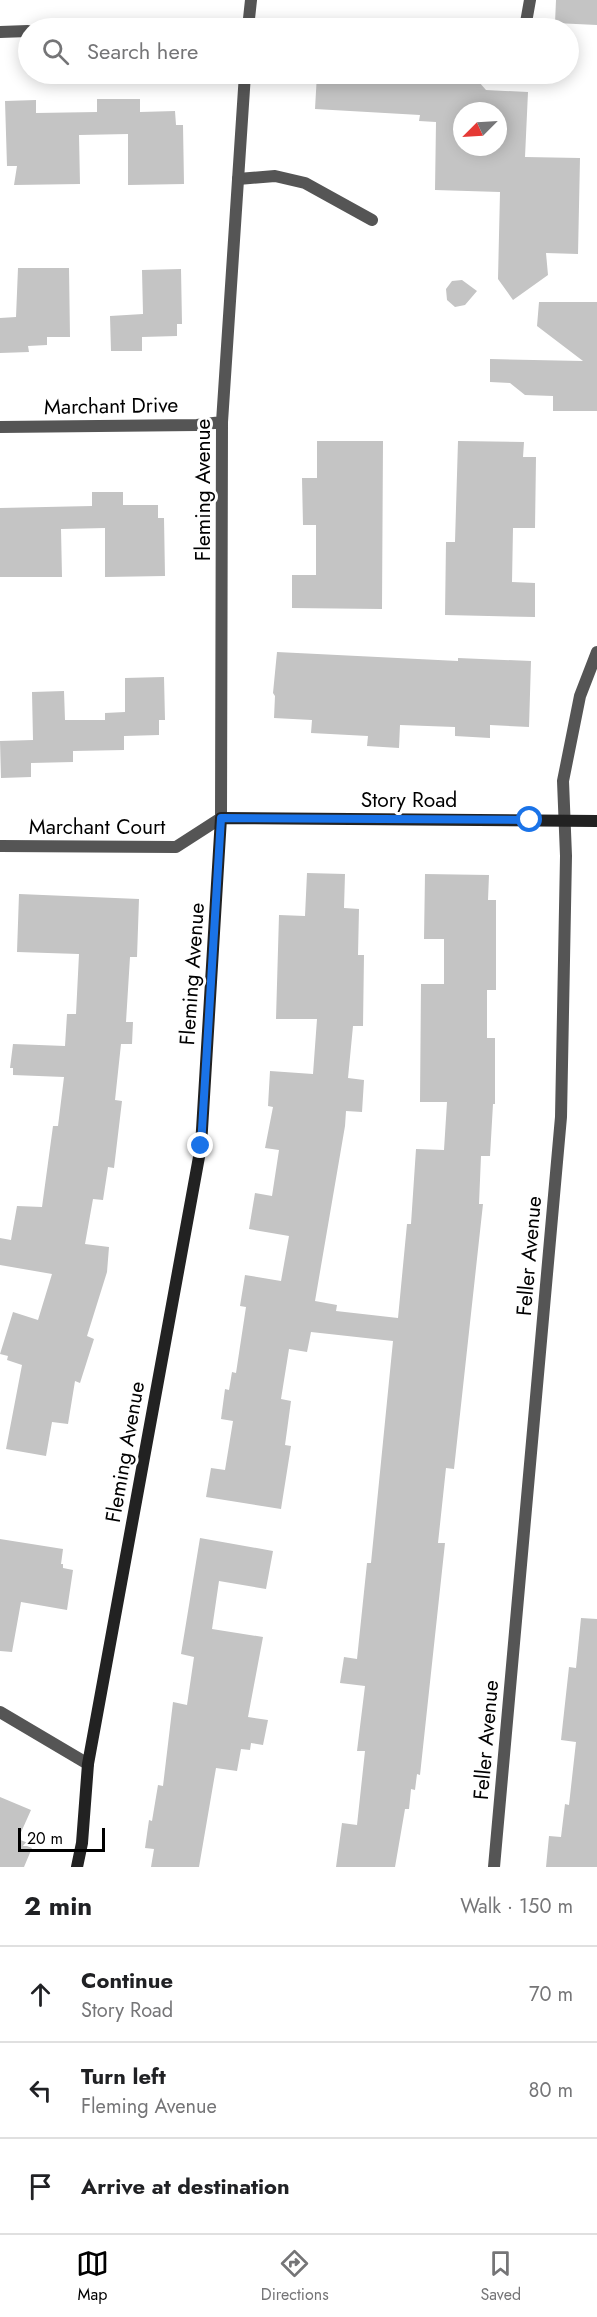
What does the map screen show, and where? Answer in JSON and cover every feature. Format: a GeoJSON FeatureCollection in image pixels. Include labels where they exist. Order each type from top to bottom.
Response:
{"type":"FeatureCollection","features":[{"type":"Feature","properties":{"kind":"street"},"geometry":{"type":"LineString","coordinates":[[249,18],[251,0]]}},
{"type":"Feature","properties":{"kind":"street"},"geometry":{"type":"LineString","coordinates":[[527,18],[530,0]]}},
{"type":"Feature","properties":{"kind":"street"},"geometry":{"type":"LineString","coordinates":[[0,32],[18,31]]}},
{"type":"Feature","properties":{"kind":"street","name":"Fleming Avenue"},"geometry":{"type":"LineString","coordinates":[[77,1867],[82,1843],[88,1764],[201,1146],[221,818],[222,422],[243,84]]}},
{"type":"Feature","properties":{"kind":"street"},"geometry":{"type":"LineString","coordinates":[[238,179],[275,176],[305,183],[372,220]]}},
{"type":"Feature","properties":{"kind":"street","name":"Marchant Drive"},"geometry":{"type":"LineString","coordinates":[[0,427],[197,425],[222,422]]}},
{"type":"Feature","properties":{"kind":"street","name":"Feller Avenue"},"geometry":{"type":"LineString","coordinates":[[494,1867],[561,1117],[566,856],[563,781],[579,696],[597,652]]}},
{"type":"Feature","properties":{"kind":"street","name":"Story Road"},"geometry":{"type":"LineString","coordinates":[[221,818],[597,821]]}},
{"type":"Feature","properties":{"kind":"street","name":"Marchant Court"},"geometry":{"type":"LineString","coordinates":[[0,846],[176,847],[221,818]]}},
{"type":"Feature","properties":{"kind":"street"},"geometry":{"type":"LineString","coordinates":[[0,1712],[88,1764]]}},
{"type":"Feature","properties":{"kind":"building"},"geometry":{"type":"Polygon","coordinates":[[[556,0],[597,0],[597,25],[579,24],[579,18],[555,18],[556,0]]]}},
{"type":"Feature","properties":{"kind":"building"},"geometry":{"type":"Polygon","coordinates":[[[316,84],[481,84],[486,90],[528,92],[525,157],[580,158],[578,254],[546,253],[548,275],[513,300],[498,279],[500,192],[435,190],[436,122],[419,121],[420,115],[315,109],[316,84]]]}},
{"type":"Feature","properties":{"kind":"building"},"geometry":{"type":"Polygon","coordinates":[[[97,99],[140,99],[140,112],[175,111],[176,125],[183,125],[184,184],[128,185],[128,134],[79,135],[80,184],[14,185],[17,166],[7,166],[5,101],[36,100],[36,113],[97,112],[97,99]]]}},
{"type":"Feature","properties":{"kind":"building"},"geometry":{"type":"Polygon","coordinates":[[[18,268],[69,268],[70,337],[47,337],[47,345],[28,346],[29,352],[0,353],[0,318],[16,317],[18,268]]]}},
{"type":"Feature","properties":{"kind":"building"},"geometry":{"type":"Polygon","coordinates":[[[181,269],[182,324],[177,324],[177,336],[142,337],[142,351],[111,351],[110,316],[143,314],[142,270],[181,269]]]}},
{"type":"Feature","properties":{"kind":"building"},"geometry":{"type":"Polygon","coordinates":[[[462,280],[477,291],[465,305],[455,307],[447,300],[446,289],[452,281],[462,280]]]}},
{"type":"Feature","properties":{"kind":"building"},"geometry":{"type":"Polygon","coordinates":[[[539,302],[597,302],[597,411],[553,411],[553,396],[525,395],[510,383],[490,382],[490,359],[583,361],[537,326],[539,302]]]}},
{"type":"Feature","properties":{"kind":"building"},"geometry":{"type":"Polygon","coordinates":[[[317,441],[383,441],[382,609],[292,608],[292,575],[316,575],[316,525],[303,525],[302,478],[317,478],[317,441]]]}},
{"type":"Feature","properties":{"kind":"building"},"geometry":{"type":"Polygon","coordinates":[[[458,441],[524,442],[523,457],[536,457],[535,528],[513,528],[512,582],[535,583],[535,617],[445,615],[446,542],[455,542],[458,441]]]}},
{"type":"Feature","properties":{"kind":"building"},"geometry":{"type":"Polygon","coordinates":[[[92,492],[123,492],[123,505],[158,505],[158,518],[164,518],[165,576],[105,577],[105,528],[61,529],[62,577],[0,577],[0,508],[92,506],[92,492]]]}},
{"type":"Feature","properties":{"kind":"building"},"geometry":{"type":"Polygon","coordinates":[[[277,652],[458,661],[458,658],[531,661],[529,727],[490,725],[490,738],[455,736],[455,727],[400,725],[399,748],[367,746],[368,736],[311,733],[312,720],[274,718],[275,696],[273,693],[277,652]]]}},
{"type":"Feature","properties":{"kind":"building"},"geometry":{"type":"Polygon","coordinates":[[[164,677],[165,720],[159,720],[159,735],[124,736],[124,750],[73,751],[73,762],[31,763],[31,777],[1,778],[0,741],[33,740],[32,692],[64,691],[65,720],[105,720],[105,713],[125,712],[125,678],[164,677]]]}},
{"type":"Feature","properties":{"kind":"building"},"geometry":{"type":"Polygon","coordinates":[[[307,873],[345,874],[344,908],[359,909],[358,955],[364,955],[363,1026],[353,1026],[348,1078],[364,1080],[362,1112],[346,1111],[315,1301],[337,1305],[336,1311],[398,1318],[407,1224],[411,1224],[416,1149],[444,1150],[447,1102],[420,1102],[421,984],[444,984],[444,939],[424,939],[425,874],[489,875],[488,900],[496,900],[496,990],[487,990],[487,1038],[495,1038],[495,1104],[493,1104],[490,1156],[481,1156],[479,1204],[483,1204],[454,1469],[446,1468],[438,1543],[445,1543],[420,1775],[417,1774],[415,1790],[411,1789],[409,1809],[405,1809],[395,1867],[336,1867],[342,1823],[357,1825],[365,1751],[357,1751],[365,1686],[340,1683],[344,1657],[357,1659],[367,1563],[371,1563],[393,1341],[311,1332],[307,1352],[289,1349],[281,1399],[291,1401],[285,1445],[291,1446],[281,1509],[206,1497],[211,1468],[225,1470],[233,1421],[221,1419],[225,1389],[229,1390],[232,1372],[236,1373],[246,1307],[240,1306],[245,1275],[281,1281],[289,1236],[249,1229],[255,1193],[272,1196],[279,1150],[265,1148],[273,1107],[268,1106],[270,1071],[313,1074],[317,1019],[276,1019],[279,915],[305,916],[307,873]]]}},
{"type":"Feature","properties":{"kind":"building"},"geometry":{"type":"Polygon","coordinates":[[[19,894],[139,899],[137,957],[130,957],[126,1022],[133,1022],[132,1044],[121,1044],[115,1100],[122,1101],[114,1168],[108,1167],[103,1200],[93,1199],[85,1244],[109,1247],[107,1272],[87,1336],[94,1339],[80,1383],[75,1381],[68,1424],[52,1422],[46,1456],[6,1449],[22,1365],[7,1360],[8,1356],[0,1354],[13,1312],[38,1320],[52,1274],[0,1265],[0,1238],[11,1240],[17,1206],[42,1207],[53,1126],[58,1126],[64,1077],[13,1075],[13,1068],[10,1068],[13,1044],[65,1046],[67,1014],[76,1014],[79,954],[17,952],[19,894]]]}},
{"type":"Feature","properties":{"kind":"building"},"geometry":{"type":"Polygon","coordinates":[[[200,1538],[273,1551],[266,1589],[219,1581],[212,1629],[263,1637],[248,1717],[268,1720],[263,1745],[251,1743],[250,1750],[241,1749],[237,1771],[216,1768],[199,1867],[151,1867],[154,1849],[145,1848],[158,1785],[163,1786],[173,1702],[187,1705],[194,1657],[181,1654],[200,1538]]]}},
{"type":"Feature","properties":{"kind":"building"},"geometry":{"type":"Polygon","coordinates":[[[0,1539],[63,1549],[61,1564],[63,1568],[73,1570],[67,1610],[21,1602],[12,1652],[0,1651],[0,1539]]]}},
{"type":"Feature","properties":{"kind":"building"},"geometry":{"type":"Polygon","coordinates":[[[581,1618],[597,1619],[597,1867],[546,1867],[549,1836],[561,1837],[565,1804],[569,1805],[576,1742],[561,1740],[569,1667],[576,1668],[581,1618]]]}},
{"type":"Feature","properties":{"kind":"building"},"geometry":{"type":"Polygon","coordinates":[[[0,1797],[31,1810],[18,1839],[28,1843],[27,1846],[32,1848],[24,1867],[0,1867],[0,1797]]]}},
{"type":"Feature","properties":{"kind":"route"},"geometry":{"type":"LineString","coordinates":[[201,1146],[221,818],[530,820]]}}]}
